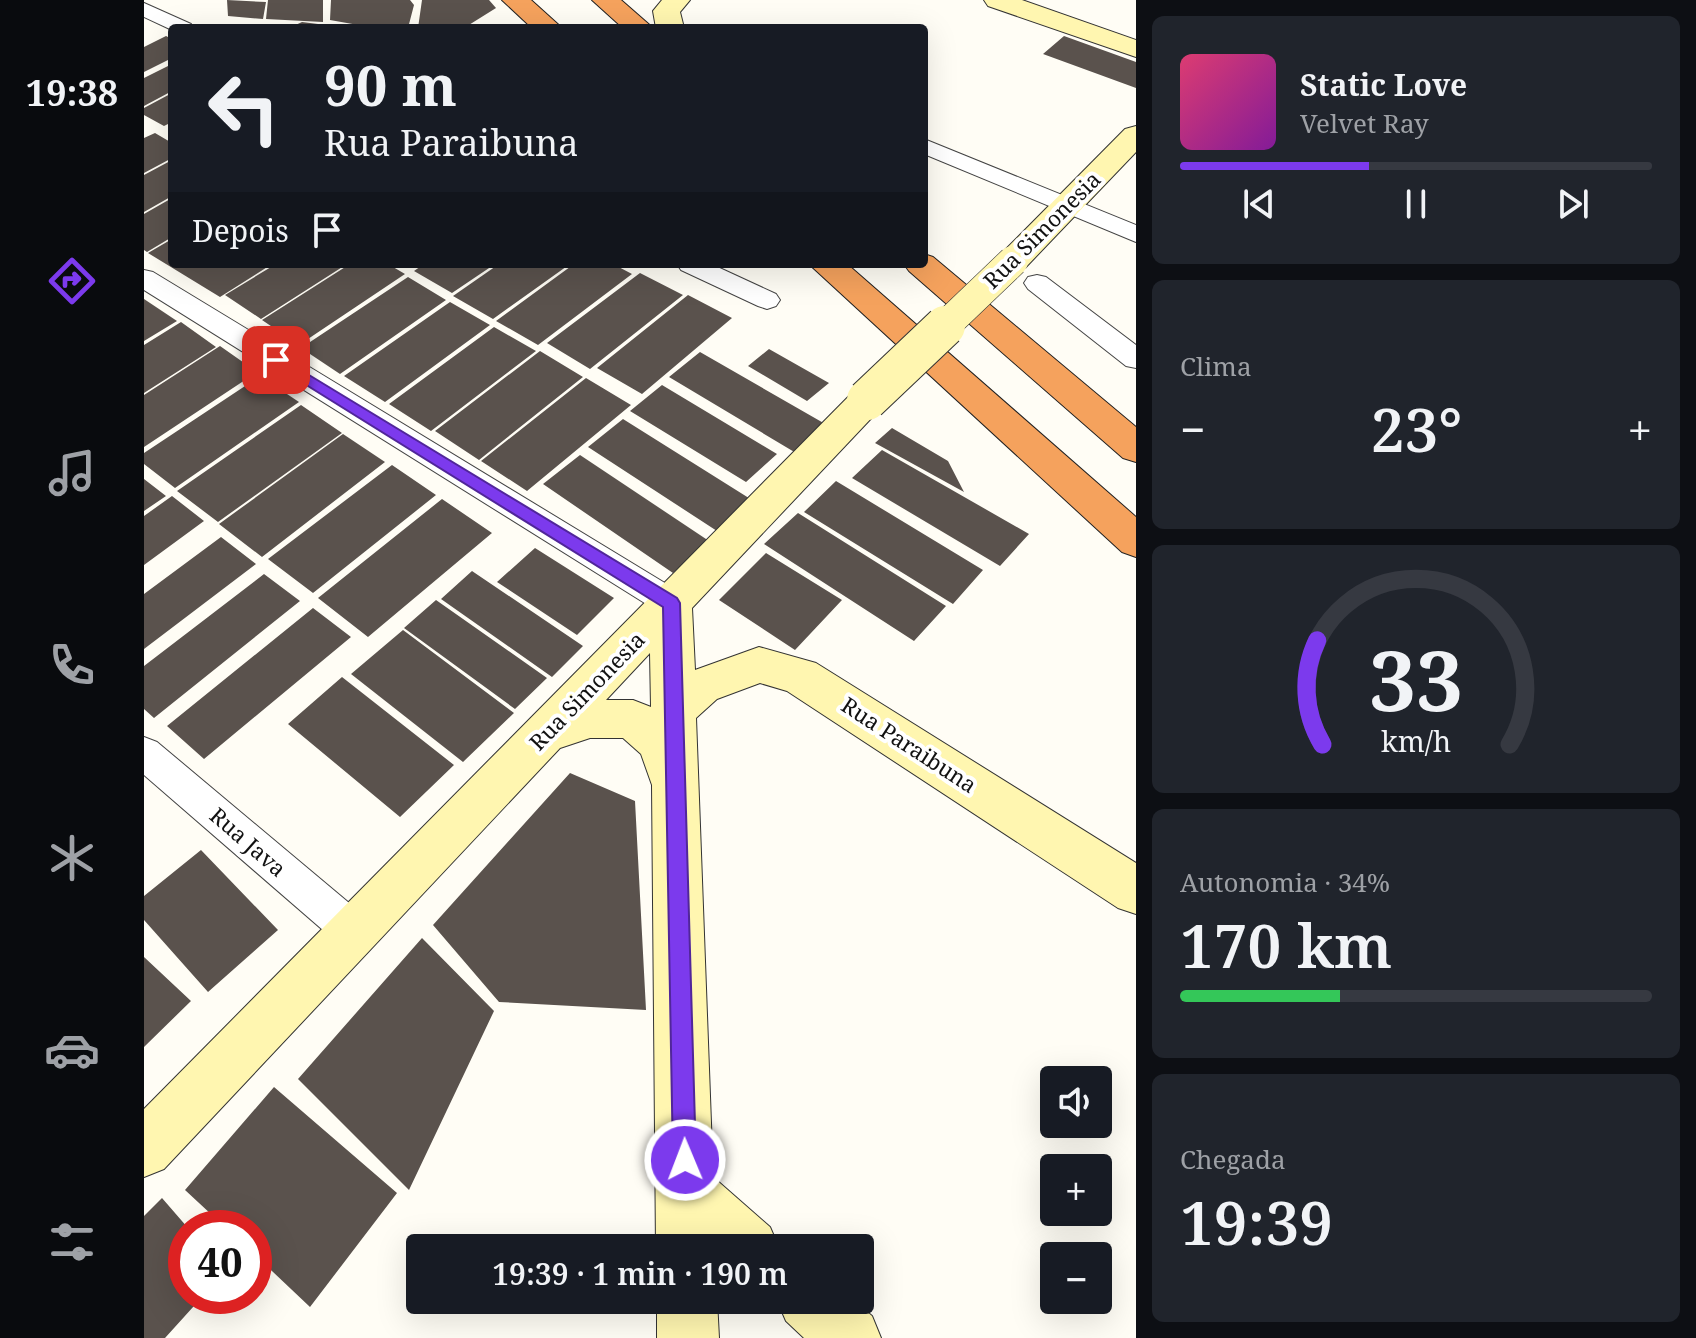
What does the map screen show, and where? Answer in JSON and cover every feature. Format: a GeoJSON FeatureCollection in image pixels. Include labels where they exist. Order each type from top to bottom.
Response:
{"type":"FeatureCollection","features":[{"type":"Feature","properties":{"kind":"highway"},"geometry":{"type":"LineString","coordinates":[[515,0],[543,24]]}},
{"type":"Feature","properties":{"kind":"highway"},"geometry":{"type":"LineString","coordinates":[[605,0],[634,24]]}},
{"type":"Feature","properties":{"kind":"highway"},"geometry":{"type":"LineString","coordinates":[[831,268],[924,348],[1136,541]]}},
{"type":"Feature","properties":{"kind":"highway"},"geometry":{"type":"LineString","coordinates":[[926,268],[1136,448]]}},
{"type":"Feature","properties":{"kind":"street"},"geometry":{"type":"LineString","coordinates":[[669,24],[666,11],[677,0]]}},
{"type":"Feature","properties":{"kind":"street"},"geometry":{"type":"LineString","coordinates":[[997,0],[1136,49]]}},
{"type":"Feature","properties":{"kind":"street"},"geometry":{"type":"LineString","coordinates":[[144,9],[176,24]]}},
{"type":"Feature","properties":{"kind":"street","name":"Rua Simonesia"},"geometry":{"type":"LineString","coordinates":[[144,1149],[867,400],[1025,272],[1066,205],[1136,135]]}},
{"type":"Feature","properties":{"kind":"street"},"geometry":{"type":"LineString","coordinates":[[928,148],[1136,234]]}},
{"type":"Feature","properties":{"kind":"street"},"geometry":{"type":"LineString","coordinates":[[699,268],[767,300]]}},
{"type":"Feature","properties":{"kind":"street"},"geometry":{"type":"LineString","coordinates":[[1025,272],[1136,359]]}},
{"type":"Feature","properties":{"kind":"street"},"geometry":{"type":"LineString","coordinates":[[144,278],[671,603],[686,1234]]}},
{"type":"Feature","properties":{"kind":"street","name":"Rua Paraibuna"},"geometry":{"type":"LineString","coordinates":[[673,711],[701,686],[759,665],[800,676],[1136,891]]}},
{"type":"Feature","properties":{"kind":"street"},"geometry":{"type":"LineString","coordinates":[[545,734],[590,719],[633,719],[660,743],[676,787]]}},
{"type":"Feature","properties":{"kind":"street","name":"Rua Java"},"geometry":{"type":"LineString","coordinates":[[144,753],[353,931]]}},
{"type":"Feature","properties":{"kind":"street"},"geometry":{"type":"LineString","coordinates":[[685,1191],[733,1234]]}},
{"type":"Feature","properties":{"kind":"street"},"geometry":{"type":"LineString","coordinates":[[687,1314],[688,1338]]}},
{"type":"Feature","properties":{"kind":"street"},"geometry":{"type":"LineString","coordinates":[[823,1314],[850,1338]]}},
{"type":"Feature","properties":{"kind":"building"},"geometry":{"type":"Polygon","coordinates":[[[227,0],[266,2],[263,19],[228,16],[227,0]]]}},
{"type":"Feature","properties":{"kind":"building"},"geometry":{"type":"Polygon","coordinates":[[[268,0],[323,0],[323,22],[266,19],[268,0]]]}},
{"type":"Feature","properties":{"kind":"building"},"geometry":{"type":"Polygon","coordinates":[[[331,0],[410,0],[414,5],[409,24],[352,24],[330,20],[331,0]]]}},
{"type":"Feature","properties":{"kind":"building"},"geometry":{"type":"Polygon","coordinates":[[[422,0],[489,0],[496,8],[470,24],[419,24],[422,0]]]}},
{"type":"Feature","properties":{"kind":"building"},"geometry":{"type":"Polygon","coordinates":[[[1064,36],[1136,62],[1136,88],[1043,54],[1064,36]]]}},
{"type":"Feature","properties":{"kind":"building"},"geometry":{"type":"Polygon","coordinates":[[[168,37],[168,60],[144,72],[144,47],[168,37]]]}},
{"type":"Feature","properties":{"kind":"building"},"geometry":{"type":"Polygon","coordinates":[[[168,66],[168,93],[144,106],[144,78],[168,66]]]}},
{"type":"Feature","properties":{"kind":"building"},"geometry":{"type":"Polygon","coordinates":[[[168,95],[168,124],[164,126],[144,115],[144,108],[168,95]]]}},
{"type":"Feature","properties":{"kind":"building"},"geometry":{"type":"Polygon","coordinates":[[[155,133],[168,141],[168,160],[144,173],[144,138],[155,133]]]}},
{"type":"Feature","properties":{"kind":"building"},"geometry":{"type":"Polygon","coordinates":[[[168,162],[168,198],[144,212],[144,175],[168,162]]]}},
{"type":"Feature","properties":{"kind":"building"},"geometry":{"type":"Polygon","coordinates":[[[168,200],[168,239],[147,252],[144,250],[144,214],[168,200]]]}},
{"type":"Feature","properties":{"kind":"building"},"geometry":{"type":"Polygon","coordinates":[[[168,241],[168,265],[148,253],[168,241]]]}},
{"type":"Feature","properties":{"kind":"building"},"geometry":{"type":"Polygon","coordinates":[[[173,268],[266,268],[220,297],[173,268]]]}},
{"type":"Feature","properties":{"kind":"building"},"geometry":{"type":"Polygon","coordinates":[[[269,268],[341,268],[261,319],[225,295],[269,268]]]}},
{"type":"Feature","properties":{"kind":"building"},"geometry":{"type":"Polygon","coordinates":[[[344,268],[395,268],[405,274],[299,345],[262,320],[344,268]]]}},
{"type":"Feature","properties":{"kind":"building"},"geometry":{"type":"Polygon","coordinates":[[[418,268],[489,268],[452,293],[414,271],[418,268]]]}},
{"type":"Feature","properties":{"kind":"building"},"geometry":{"type":"Polygon","coordinates":[[[493,268],[564,268],[493,319],[453,296],[493,268]]]}},
{"type":"Feature","properties":{"kind":"building"},"geometry":{"type":"Polygon","coordinates":[[[569,268],[621,268],[632,274],[538,345],[496,321],[569,268]]]}},
{"type":"Feature","properties":{"kind":"building"},"geometry":{"type":"Polygon","coordinates":[[[640,273],[683,295],[590,369],[547,343],[640,273]]]}},
{"type":"Feature","properties":{"kind":"building"},"geometry":{"type":"Polygon","coordinates":[[[408,277],[446,300],[340,374],[301,348],[408,277]]]}},
{"type":"Feature","properties":{"kind":"building"},"geometry":{"type":"Polygon","coordinates":[[[688,295],[732,318],[642,394],[597,368],[688,295]]]}},
{"type":"Feature","properties":{"kind":"building"},"geometry":{"type":"Polygon","coordinates":[[[144,299],[177,321],[144,341],[144,299]]]}},
{"type":"Feature","properties":{"kind":"building"},"geometry":{"type":"Polygon","coordinates":[[[450,302],[490,325],[385,402],[344,376],[450,302]]]}},
{"type":"Feature","properties":{"kind":"building"},"geometry":{"type":"Polygon","coordinates":[[[181,322],[216,347],[144,393],[144,345],[181,322]]]}},
{"type":"Feature","properties":{"kind":"building"},"geometry":{"type":"Polygon","coordinates":[[[494,327],[536,351],[431,431],[389,404],[494,327]]]}},
{"type":"Feature","properties":{"kind":"building"},"geometry":{"type":"Polygon","coordinates":[[[220,346],[257,372],[144,447],[144,395],[220,346]]]}},
{"type":"Feature","properties":{"kind":"building"},"geometry":{"type":"Polygon","coordinates":[[[769,349],[829,383],[807,401],[748,366],[769,349]]]}},
{"type":"Feature","properties":{"kind":"building"},"geometry":{"type":"Polygon","coordinates":[[[540,351],[583,377],[479,460],[435,431],[540,351]]]}},
{"type":"Feature","properties":{"kind":"building"},"geometry":{"type":"Polygon","coordinates":[[[700,352],[827,425],[796,453],[669,377],[700,352]]]}},
{"type":"Feature","properties":{"kind":"building"},"geometry":{"type":"Polygon","coordinates":[[[260,376],[299,402],[175,488],[144,464],[144,453],[260,376]]]}},
{"type":"Feature","properties":{"kind":"building"},"geometry":{"type":"Polygon","coordinates":[[[586,378],[631,405],[527,491],[481,461],[586,378]]]}},
{"type":"Feature","properties":{"kind":"building"},"geometry":{"type":"Polygon","coordinates":[[[662,385],[777,454],[746,482],[630,411],[662,385]]]}},
{"type":"Feature","properties":{"kind":"building"},"geometry":{"type":"Polygon","coordinates":[[[301,405],[342,433],[218,522],[177,491],[301,405]]]}},
{"type":"Feature","properties":{"kind":"building"},"geometry":{"type":"Polygon","coordinates":[[[623,419],[752,500],[717,531],[588,447],[623,419]]]}},
{"type":"Feature","properties":{"kind":"building"},"geometry":{"type":"Polygon","coordinates":[[[892,428],[948,461],[964,492],[875,443],[892,428]]]}},
{"type":"Feature","properties":{"kind":"building"},"geometry":{"type":"Polygon","coordinates":[[[343,434],[385,462],[262,557],[219,524],[343,434]]]}},
{"type":"Feature","properties":{"kind":"building"},"geometry":{"type":"Polygon","coordinates":[[[882,450],[1029,534],[1000,566],[852,478],[882,450]]]}},
{"type":"Feature","properties":{"kind":"building"},"geometry":{"type":"Polygon","coordinates":[[[580,455],[709,541],[673,573],[543,484],[580,455]]]}},
{"type":"Feature","properties":{"kind":"building"},"geometry":{"type":"Polygon","coordinates":[[[392,465],[436,495],[313,593],[268,559],[392,465]]]}},
{"type":"Feature","properties":{"kind":"building"},"geometry":{"type":"Polygon","coordinates":[[[144,479],[166,496],[144,511],[144,479]]]}},
{"type":"Feature","properties":{"kind":"building"},"geometry":{"type":"Polygon","coordinates":[[[836,481],[983,570],[953,604],[804,512],[836,481]]]}},
{"type":"Feature","properties":{"kind":"building"},"geometry":{"type":"Polygon","coordinates":[[[172,496],[204,521],[144,565],[144,516],[172,496]]]}},
{"type":"Feature","properties":{"kind":"building"},"geometry":{"type":"Polygon","coordinates":[[[442,499],[492,533],[368,637],[318,598],[442,499]]]}},
{"type":"Feature","properties":{"kind":"building"},"geometry":{"type":"Polygon","coordinates":[[[798,513],[946,606],[914,641],[764,544],[798,513]]]}},
{"type":"Feature","properties":{"kind":"building"},"geometry":{"type":"Polygon","coordinates":[[[221,537],[256,564],[144,649],[144,594],[221,537]]]}},
{"type":"Feature","properties":{"kind":"building"},"geometry":{"type":"Polygon","coordinates":[[[535,548],[614,598],[577,635],[497,582],[535,548]]]}},
{"type":"Feature","properties":{"kind":"building"},"geometry":{"type":"Polygon","coordinates":[[[766,553],[842,600],[795,650],[719,600],[766,553]]]}},
{"type":"Feature","properties":{"kind":"building"},"geometry":{"type":"Polygon","coordinates":[[[472,571],[583,646],[552,677],[441,599],[472,571]]]}},
{"type":"Feature","properties":{"kind":"building"},"geometry":{"type":"Polygon","coordinates":[[[264,574],[300,601],[154,718],[144,709],[144,666],[264,574]]]}},
{"type":"Feature","properties":{"kind":"building"},"geometry":{"type":"Polygon","coordinates":[[[436,600],[547,678],[515,709],[404,628],[436,600]]]}},
{"type":"Feature","properties":{"kind":"building"},"geometry":{"type":"Polygon","coordinates":[[[313,608],[351,637],[204,759],[167,726],[313,608]]]}},
{"type":"Feature","properties":{"kind":"building"},"geometry":{"type":"Polygon","coordinates":[[[403,630],[514,713],[463,762],[351,674],[403,630]]]}},
{"type":"Feature","properties":{"kind":"building"},"geometry":{"type":"Polygon","coordinates":[[[342,677],[454,765],[400,817],[288,724],[342,677]]]}},
{"type":"Feature","properties":{"kind":"building"},"geometry":{"type":"Polygon","coordinates":[[[570,773],[635,801],[646,1010],[499,1002],[433,925],[570,773]]]}},
{"type":"Feature","properties":{"kind":"building"},"geometry":{"type":"Polygon","coordinates":[[[201,850],[278,930],[208,992],[144,920],[144,896],[201,850]]]}},
{"type":"Feature","properties":{"kind":"building"},"geometry":{"type":"Polygon","coordinates":[[[422,938],[494,1011],[409,1190],[298,1079],[422,938]]]}},
{"type":"Feature","properties":{"kind":"building"},"geometry":{"type":"Polygon","coordinates":[[[144,957],[191,1001],[144,1047],[144,957]]]}},
{"type":"Feature","properties":{"kind":"building"},"geometry":{"type":"Polygon","coordinates":[[[274,1087],[397,1193],[310,1307],[272,1271],[272,1210],[207,1210],[185,1190],[274,1087]]]}},
{"type":"Feature","properties":{"kind":"building"},"geometry":{"type":"Polygon","coordinates":[[[162,1198],[172,1210],[168,1210],[168,1314],[187,1314],[165,1338],[144,1338],[144,1216],[162,1198]]]}},
{"type":"Feature","properties":{"kind":"route"},"geometry":{"type":"LineString","coordinates":[[276,360],[671,603],[685,1160]]}}]}
